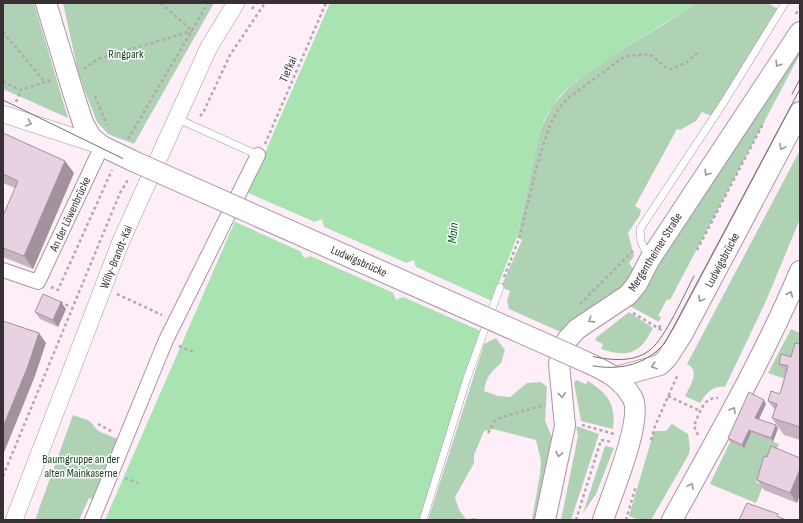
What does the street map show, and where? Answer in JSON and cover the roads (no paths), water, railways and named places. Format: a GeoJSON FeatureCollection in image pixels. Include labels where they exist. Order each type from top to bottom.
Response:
{"type":"FeatureCollection","features":[{"type":"Feature","properties":{"kind":"main road"},"geometry":{"type":"LineString","coordinates":[[46,3],[76,72],[83,123],[91,137],[119,153]]}},
{"type":"Feature","properties":{"kind":"main road","name":"Mergentheimer Straße"},"geometry":{"type":"LineString","coordinates":[[546,520],[565,426],[559,364],[562,348],[566,340],[577,330],[618,304],[637,284],[650,259],[800,32]]}},
{"type":"Feature","properties":{"kind":"main road","name":"Ludwigsbrücke"},"geometry":{"type":"LineString","coordinates":[[616,377],[660,365],[667,358],[683,333],[800,112]]}},
{"type":"Feature","properties":{"kind":"main road","name":"Ludwigsbrücke"},"geometry":{"type":"LineString","coordinates":[[119,153],[584,361],[616,377],[633,398],[636,411],[633,430],[603,520]]}},
{"type":"Feature","properties":{"kind":"main road"},"geometry":{"type":"LineString","coordinates":[[672,520],[735,406],[781,316],[800,271]]}},
{"type":"Feature","properties":{"kind":"street","name":"Willy-Brandt-Kai"},"geometry":{"type":"LineString","coordinates":[[14,520],[121,241],[209,47],[236,3]]}},
{"type":"Feature","properties":{"kind":"street"},"geometry":{"type":"LineString","coordinates":[[3,114],[119,153]]}},
{"type":"Feature","properties":{"kind":"street"},"geometry":{"type":"LineString","coordinates":[[54,132],[83,123]]}},
{"type":"Feature","properties":{"kind":"street","name":"An der Löwenbrücke"},"geometry":{"type":"LineString","coordinates":[[3,270],[38,282],[119,153]]}},
{"type":"Feature","properties":{"kind":"street"},"geometry":{"type":"LineString","coordinates":[[92,520],[175,321],[258,155]]}},
{"type":"Feature","properties":{"kind":"lane"},"geometry":{"type":"LineString","coordinates":[[650,259],[641,242],[640,229],[724,102],[785,3]]}},
{"type":"Feature","properties":{"kind":"lane"},"geometry":{"type":"LineString","coordinates":[[176,118],[258,155]]}},
{"type":"Feature","properties":{"kind":"lane"},"geometry":{"type":"LineString","coordinates":[[423,520],[467,378],[500,286]]}},
{"type":"Feature","properties":{"kind":"water","name":"Main"},"geometry":{"type":"Polygon","coordinates":[[[330,3],[696,3],[616,53],[574,83],[563,92],[546,117],[540,130],[517,237],[498,285],[421,520],[105,520],[330,3]],[[322,219],[314,222],[301,252],[304,258],[311,256],[324,227],[322,219]],[[414,260],[406,263],[393,292],[396,300],[403,297],[416,268],[414,260]]]}},
{"type":"Feature","properties":{"kind":"tram line"},"geometry":{"type":"LineString","coordinates":[[792,94],[800,79]]}},
{"type":"Feature","properties":{"kind":"tram line"},"geometry":{"type":"LineString","coordinates":[[3,100],[132,163],[569,359],[594,366],[620,367],[644,360],[655,353],[665,343],[800,89]]}},
{"type":"Feature","properties":{"kind":"tram line"},"geometry":{"type":"LineString","coordinates":[[206,190],[572,351],[602,358],[633,358],[643,355],[651,349],[668,326],[694,276]]}},
{"type":"Feature","properties":{"kind":"park label","name":"Ringpark"},"geometry":{"type":"Point","coordinates":[126,54]}},
{"type":"Feature","properties":{"kind":"park label","name":"Baumgruppe an der alten Mainkaserne"},"geometry":{"type":"Point","coordinates":[81,466]}}]}
